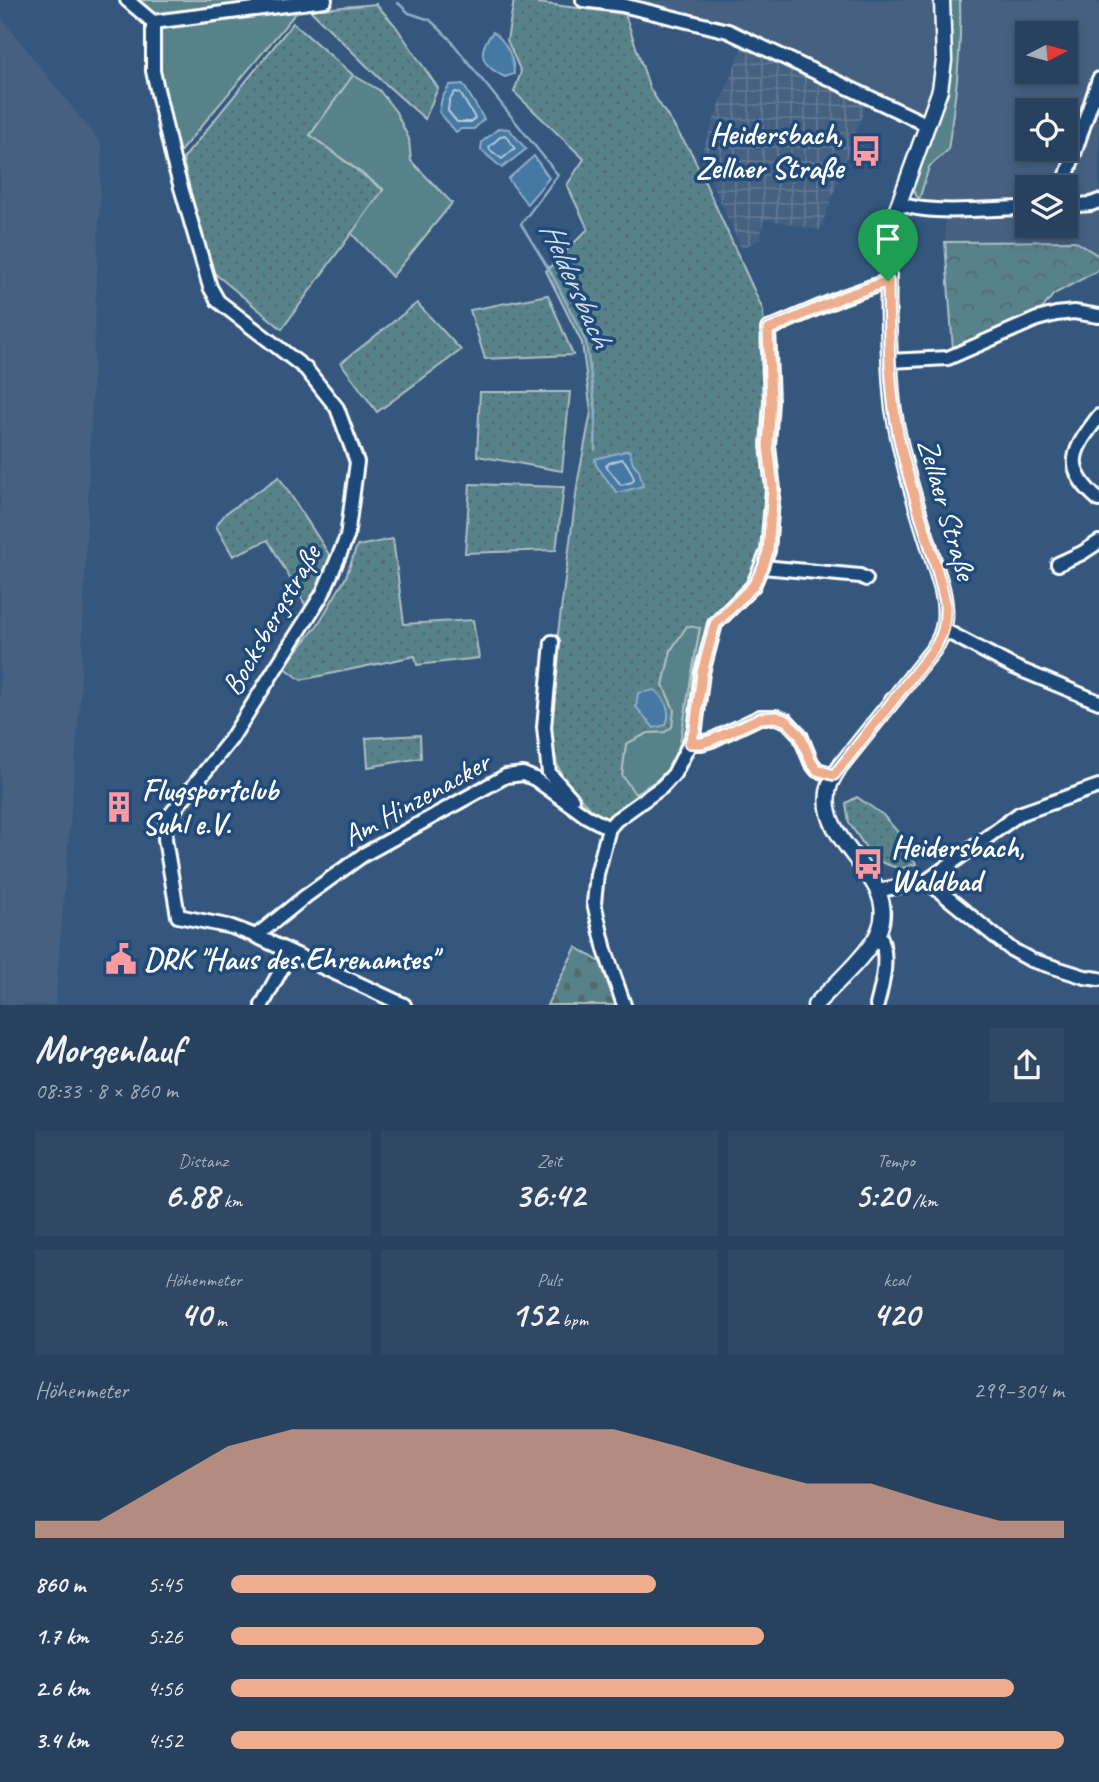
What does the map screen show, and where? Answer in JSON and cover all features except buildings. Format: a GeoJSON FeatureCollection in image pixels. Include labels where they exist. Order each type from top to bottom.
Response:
{"type":"FeatureCollection","features":[{"type":"Feature","properties":{"kind":"street"},"geometry":{"type":"LineString","coordinates":[[127,0],[153,22],[326,0]]}},
{"type":"Feature","properties":{"kind":"street"},"geometry":{"type":"LineString","coordinates":[[583,0],[622,5],[728,30],[928,125]]}},
{"type":"Feature","properties":{"kind":"street","name":"Zellaer Straße"},"geometry":{"type":"LineString","coordinates":[[942,0],[944,61],[940,90],[899,203],[892,229],[888,281],[889,361],[893,407],[902,452],[945,602],[944,630]]}},
{"type":"Feature","properties":{"kind":"street","name":"Bocksbergstraße"},"geometry":{"type":"LineString","coordinates":[[153,22],[153,71],[173,160],[210,287],[218,301],[306,369],[337,408],[356,462],[347,537],[323,593],[231,739],[171,814],[166,825],[164,839],[178,916],[232,927],[256,936],[404,1005]]}},
{"type":"Feature","properties":{"kind":"street"},"geometry":{"type":"LineString","coordinates":[[1067,175],[1099,79]]}},
{"type":"Feature","properties":{"kind":"street"},"geometry":{"type":"LineString","coordinates":[[1078,205],[1099,201]]}},
{"type":"Feature","properties":{"kind":"street"},"geometry":{"type":"LineString","coordinates":[[899,203],[910,208],[934,210],[1015,208]]}},
{"type":"Feature","properties":{"kind":"street"},"geometry":{"type":"LineString","coordinates":[[624,1005],[605,950],[594,903],[597,874],[609,828],[662,787],[674,774],[695,729],[702,673],[715,624],[753,586],[763,567],[768,551],[773,488],[768,446],[771,401],[768,330],[843,297],[888,281]]}},
{"type":"Feature","properties":{"kind":"street"},"geometry":{"type":"LineString","coordinates":[[889,361],[948,358],[1038,319],[1056,314],[1074,312],[1099,316]]}},
{"type":"Feature","properties":{"kind":"street"},"geometry":{"type":"LineString","coordinates":[[1099,416],[1081,439],[1074,454],[1076,470],[1087,489],[1099,500]]}},
{"type":"Feature","properties":{"kind":"street"},"geometry":{"type":"LineString","coordinates":[[1058,564],[1099,542]]}},
{"type":"Feature","properties":{"kind":"street"},"geometry":{"type":"LineString","coordinates":[[763,567],[860,576],[866,579]]}},
{"type":"Feature","properties":{"kind":"street"},"geometry":{"type":"LineString","coordinates":[[815,1005],[866,951],[878,932],[883,912],[878,891],[845,845],[831,818],[828,798],[830,784],[834,775],[933,650],[944,630],[1014,667],[1099,702]]}},
{"type":"Feature","properties":{"kind":"street"},"geometry":{"type":"LineString","coordinates":[[552,642],[544,727],[550,773],[586,816]]}},
{"type":"Feature","properties":{"kind":"street"},"geometry":{"type":"LineString","coordinates":[[690,743],[712,740],[760,718],[776,717],[787,721],[800,735],[817,770],[834,775]]}},
{"type":"Feature","properties":{"kind":"street","name":"Am Hinzenacker"},"geometry":{"type":"LineString","coordinates":[[256,936],[363,855],[506,776],[523,774],[535,779],[586,816],[609,828]]}},
{"type":"Feature","properties":{"kind":"street"},"geometry":{"type":"LineString","coordinates":[[878,891],[927,881],[1019,814],[1099,786]]}},
{"type":"Feature","properties":{"kind":"street"},"geometry":{"type":"LineString","coordinates":[[927,881],[1011,948],[1031,960],[1099,979]]}},
{"type":"Feature","properties":{"kind":"street"},"geometry":{"type":"LineString","coordinates":[[877,1005],[884,966],[884,941],[878,932]]}},
{"type":"Feature","properties":{"kind":"street"},"geometry":{"type":"LineString","coordinates":[[262,1005],[289,953]]}},
{"type":"Feature","properties":{"kind":"shaded area"},"geometry":{"type":"Polygon","coordinates":[[[583,0],[938,0],[939,65],[933,95],[922,111],[906,111],[773,48],[583,0]]]}},
{"type":"Feature","properties":{"kind":"shaded area"},"geometry":{"type":"Polygon","coordinates":[[[960,0],[1099,0],[1099,256],[1075,241],[945,242],[945,204],[919,200],[929,167],[948,150],[958,62],[960,0]]]}},
{"type":"Feature","properties":{"kind":"shaded area"},"geometry":{"type":"Polygon","coordinates":[[[0,16],[102,145],[80,702],[55,1005],[0,1005],[0,16]]]}},
{"type":"Feature","properties":{"kind":"shaded area"},"geometry":{"type":"Polygon","coordinates":[[[743,44],[867,102],[820,230],[764,219],[760,240],[741,248],[700,156],[743,44]]]}},
{"type":"Feature","properties":{"kind":"green space"},"geometry":{"type":"Polygon","coordinates":[[[127,0],[325,0],[304,3],[173,160],[153,71],[153,22],[127,0]]]}},
{"type":"Feature","properties":{"kind":"green space"},"geometry":{"type":"Polygon","coordinates":[[[514,0],[625,14],[650,89],[692,154],[763,310],[769,489],[764,551],[750,583],[711,622],[691,728],[671,770],[658,783],[607,818],[592,811],[563,778],[552,741],[551,714],[557,641],[578,480],[591,412],[582,343],[546,271],[588,229],[567,185],[584,159],[514,92],[521,72],[507,40],[514,0]],[[687,626],[671,650],[663,685],[674,710],[672,727],[665,732],[648,733],[626,744],[622,775],[635,794],[669,769],[679,749],[700,628],[687,626]]]}},
{"type":"Feature","properties":{"kind":"green space"},"geometry":{"type":"Polygon","coordinates":[[[948,0],[960,0],[960,38],[948,150],[929,167],[919,200],[910,185],[934,121],[948,0]]]}},
{"type":"Feature","properties":{"kind":"green space"},"geometry":{"type":"Polygon","coordinates":[[[376,4],[395,25],[438,88],[425,119],[310,10],[376,4]]]}},
{"type":"Feature","properties":{"kind":"green space"},"geometry":{"type":"Polygon","coordinates":[[[293,23],[353,75],[310,135],[383,190],[282,329],[213,272],[201,238],[183,159],[293,23]]]}},
{"type":"Feature","properties":{"kind":"green space"},"geometry":{"type":"Polygon","coordinates":[[[353,75],[379,90],[396,112],[409,139],[411,161],[452,203],[392,277],[351,233],[383,189],[310,135],[353,75]]]}},
{"type":"Feature","properties":{"kind":"green space"},"geometry":{"type":"Polygon","coordinates":[[[1075,241],[1099,256],[1099,270],[1054,294],[1042,309],[953,350],[945,242],[1075,241]]]}},
{"type":"Feature","properties":{"kind":"green space"},"geometry":{"type":"Polygon","coordinates":[[[548,295],[573,355],[485,359],[470,310],[548,295]]]}},
{"type":"Feature","properties":{"kind":"green space"},"geometry":{"type":"Polygon","coordinates":[[[417,303],[461,350],[377,412],[341,363],[417,303]]]}},
{"type":"Feature","properties":{"kind":"green space"},"geometry":{"type":"Polygon","coordinates":[[[480,392],[570,392],[562,471],[477,456],[480,392]]]}},
{"type":"Feature","properties":{"kind":"green space"},"geometry":{"type":"Polygon","coordinates":[[[279,477],[332,559],[307,608],[268,540],[233,556],[216,526],[226,513],[279,477]]]}},
{"type":"Feature","properties":{"kind":"green space"},"geometry":{"type":"Polygon","coordinates":[[[470,484],[564,487],[556,550],[465,553],[470,484]]]}},
{"type":"Feature","properties":{"kind":"green space"},"geometry":{"type":"Polygon","coordinates":[[[393,539],[404,624],[473,620],[479,658],[417,665],[415,656],[301,680],[284,667],[317,626],[345,579],[357,546],[393,539]]]}},
{"type":"Feature","properties":{"kind":"green space"},"geometry":{"type":"Polygon","coordinates":[[[687,625],[700,627],[679,749],[669,769],[635,795],[622,775],[626,743],[648,733],[665,732],[674,710],[663,685],[671,650],[687,625]]]}},
{"type":"Feature","properties":{"kind":"green space"},"geometry":{"type":"Polygon","coordinates":[[[420,735],[421,758],[368,767],[366,738],[420,735]]]}},
{"type":"Feature","properties":{"kind":"green space"},"geometry":{"type":"Polygon","coordinates":[[[857,797],[883,815],[903,838],[916,864],[900,869],[883,863],[868,851],[849,823],[846,803],[857,797]]]}},
{"type":"Feature","properties":{"kind":"green space"},"geometry":{"type":"Polygon","coordinates":[[[576,947],[605,965],[617,1005],[547,1005],[576,947]]]}},
{"type":"Feature","properties":{"kind":"water"},"geometry":{"type":"Polygon","coordinates":[[[493,32],[508,50],[514,74],[505,77],[486,63],[484,46],[493,32]]]}},
{"type":"Feature","properties":{"kind":"water"},"geometry":{"type":"Polygon","coordinates":[[[463,84],[484,119],[474,129],[461,129],[456,132],[439,112],[442,98],[450,85],[463,84]]]}},
{"type":"Feature","properties":{"kind":"water"},"geometry":{"type":"Polygon","coordinates":[[[499,128],[509,129],[526,149],[502,168],[481,150],[482,142],[499,128]]]}},
{"type":"Feature","properties":{"kind":"water"},"geometry":{"type":"Polygon","coordinates":[[[534,156],[549,178],[527,204],[508,179],[534,156]]]}},
{"type":"Feature","properties":{"kind":"water"},"geometry":{"type":"Polygon","coordinates":[[[629,450],[643,486],[617,493],[596,465],[595,459],[629,450]]]}},
{"type":"Feature","properties":{"kind":"water"},"geometry":{"type":"Polygon","coordinates":[[[655,690],[664,702],[668,715],[666,725],[654,728],[636,707],[638,693],[655,690]]]}},
{"type":"Feature","properties":{"kind":"waterway","name":"Heldersbach"},"geometry":{"type":"LineString","coordinates":[[398,3],[409,13],[430,20],[448,37],[558,175],[521,224],[553,276],[586,342],[596,412],[595,450]]}},
{"type":"Feature","properties":{"kind":"place","name":"Heidersbach, Zellaer Straße"},"geometry":{"type":"Point","coordinates":[866,151]}},
{"type":"Feature","properties":{"kind":"place","name":"Flugsportclub Suhl e.V."},"geometry":{"type":"Point","coordinates":[119,807]}},
{"type":"Feature","properties":{"kind":"place","name":"Heidersbach, Waldbad"},"geometry":{"type":"Point","coordinates":[868,864]}},
{"type":"Feature","properties":{"kind":"place","name":"DRK \"Haus des Ehrenamtes\""},"geometry":{"type":"Point","coordinates":[121,959]}},
{"type":"Feature","properties":{"kind":"route"},"geometry":{"type":"LineString","coordinates":[[888,281],[889,361],[893,407],[902,452],[945,602],[944,630],[933,650],[834,775],[817,770],[800,735],[787,721],[776,717],[760,718],[712,740],[690,743],[695,729],[702,673],[715,624],[753,586],[768,551],[773,488],[768,446],[771,401],[768,330],[843,297],[888,281]]}}]}
